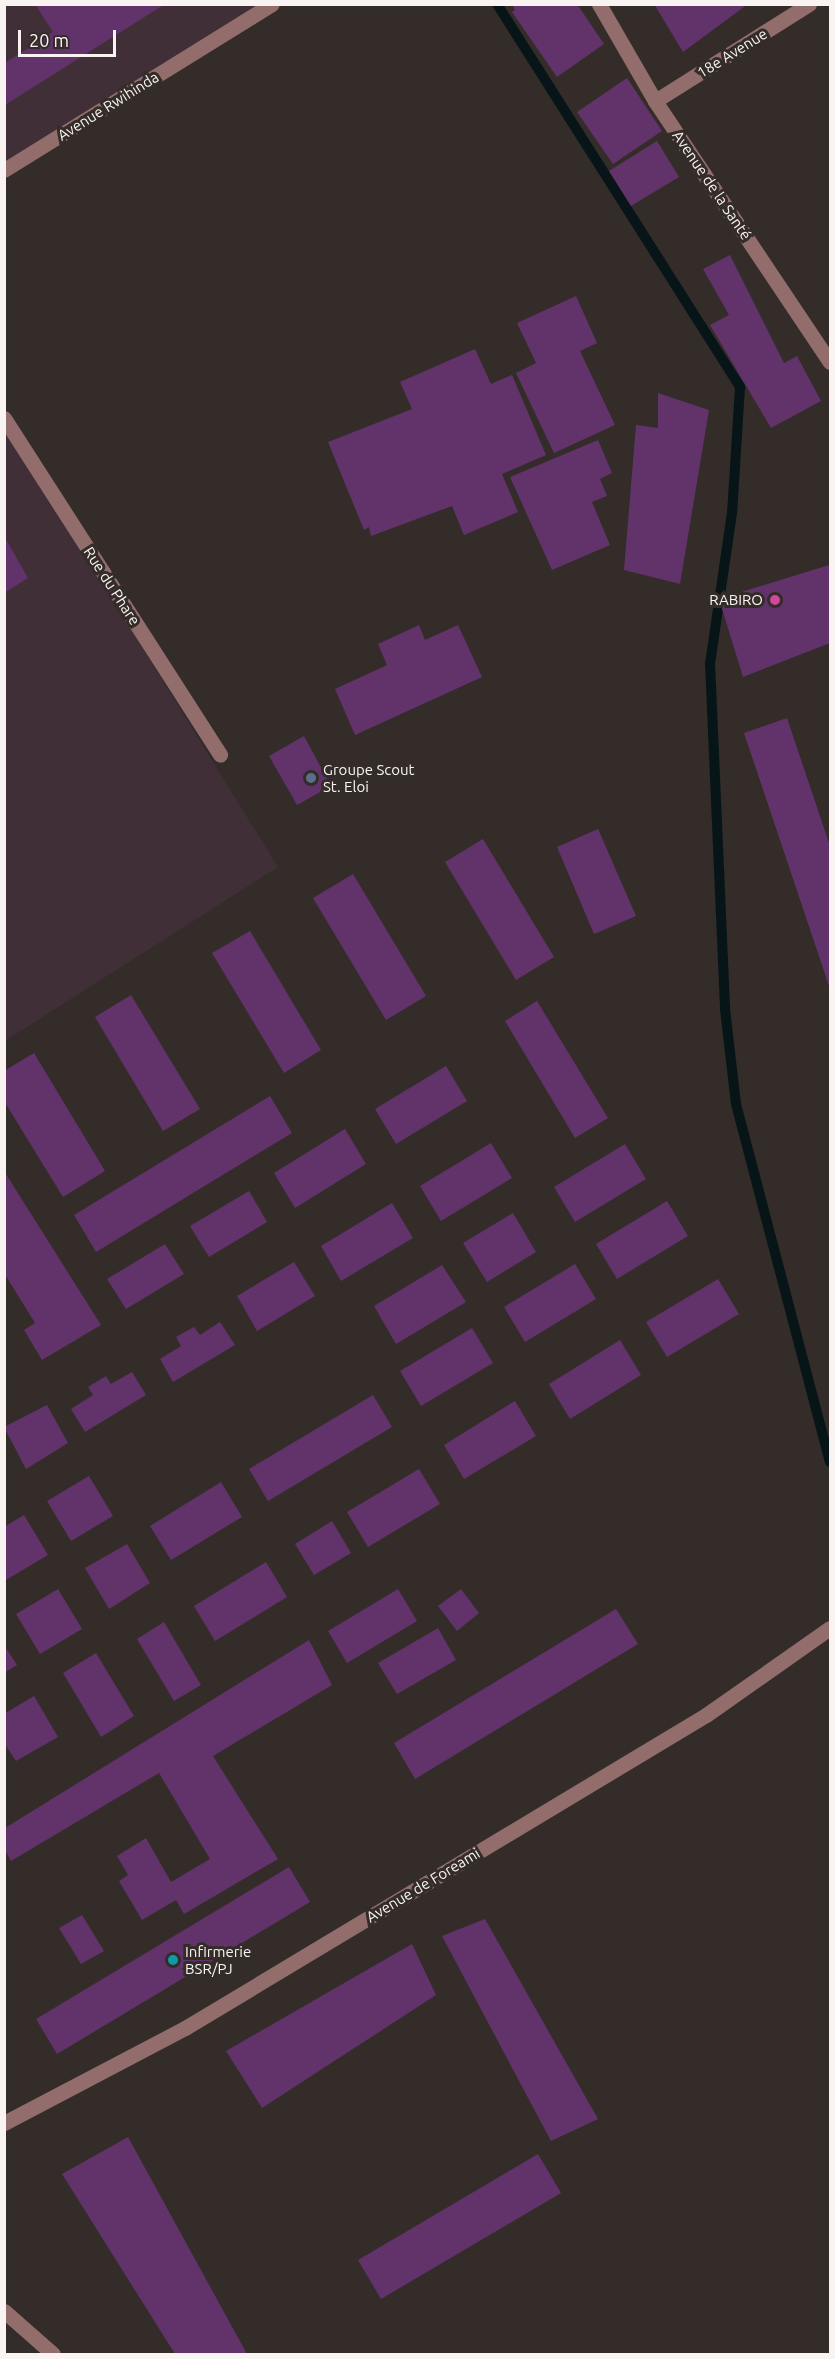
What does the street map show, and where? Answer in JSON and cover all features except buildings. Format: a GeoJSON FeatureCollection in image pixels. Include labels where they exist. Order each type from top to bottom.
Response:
{"type":"FeatureCollection","features":[{"type":"Feature","properties":{"kind":"street","name":"Avenue Rwihinda"},"geometry":{"type":"LineString","coordinates":[[4,170],[272,4]]}},
{"type":"Feature","properties":{"kind":"street","name":"Avenue de la Santé"},"geometry":{"type":"LineString","coordinates":[[598,4],[656,101],[824,335],[831,362]]}},
{"type":"Feature","properties":{"kind":"street","name":"18e Avenue"},"geometry":{"type":"LineString","coordinates":[[656,101],[809,4]]}},
{"type":"Feature","properties":{"kind":"street","name":"Rue du Phare"},"geometry":{"type":"LineString","coordinates":[[4,418],[220,755]]}},
{"type":"Feature","properties":{"kind":"street","name":"Avenue de Foreami"},"geometry":{"type":"LineString","coordinates":[[4,2123],[195,2022],[706,1715],[831,1628]]}},
{"type":"Feature","properties":{"kind":"street"},"geometry":{"type":"LineString","coordinates":[[4,2311],[53,2355]]}},
{"type":"Feature","properties":{"kind":"shaded area"},"geometry":{"type":"Polygon","coordinates":[[[5,5],[271,5],[5,170],[5,5]]]}},
{"type":"Feature","properties":{"kind":"shaded area"},"geometry":{"type":"Polygon","coordinates":[[[4,424],[278,867],[5,1041],[4,1041],[4,424]]]}},
{"type":"Feature","properties":{"kind":"waterway"},"geometry":{"type":"LineString","coordinates":[[497,4],[740,387],[732,513],[710,663],[725,1009],[736,1104],[830,1462]]}},
{"type":"Feature","properties":{"kind":"place","name":"RABIRO"},"geometry":{"type":"Point","coordinates":[775,600]}},
{"type":"Feature","properties":{"kind":"place","name":"Groupe Scout St. Eloi"},"geometry":{"type":"Point","coordinates":[311,778]}},
{"type":"Feature","properties":{"kind":"place","name":"Infirmerie BSR/PJ"},"geometry":{"type":"Point","coordinates":[173,1960]}}]}
